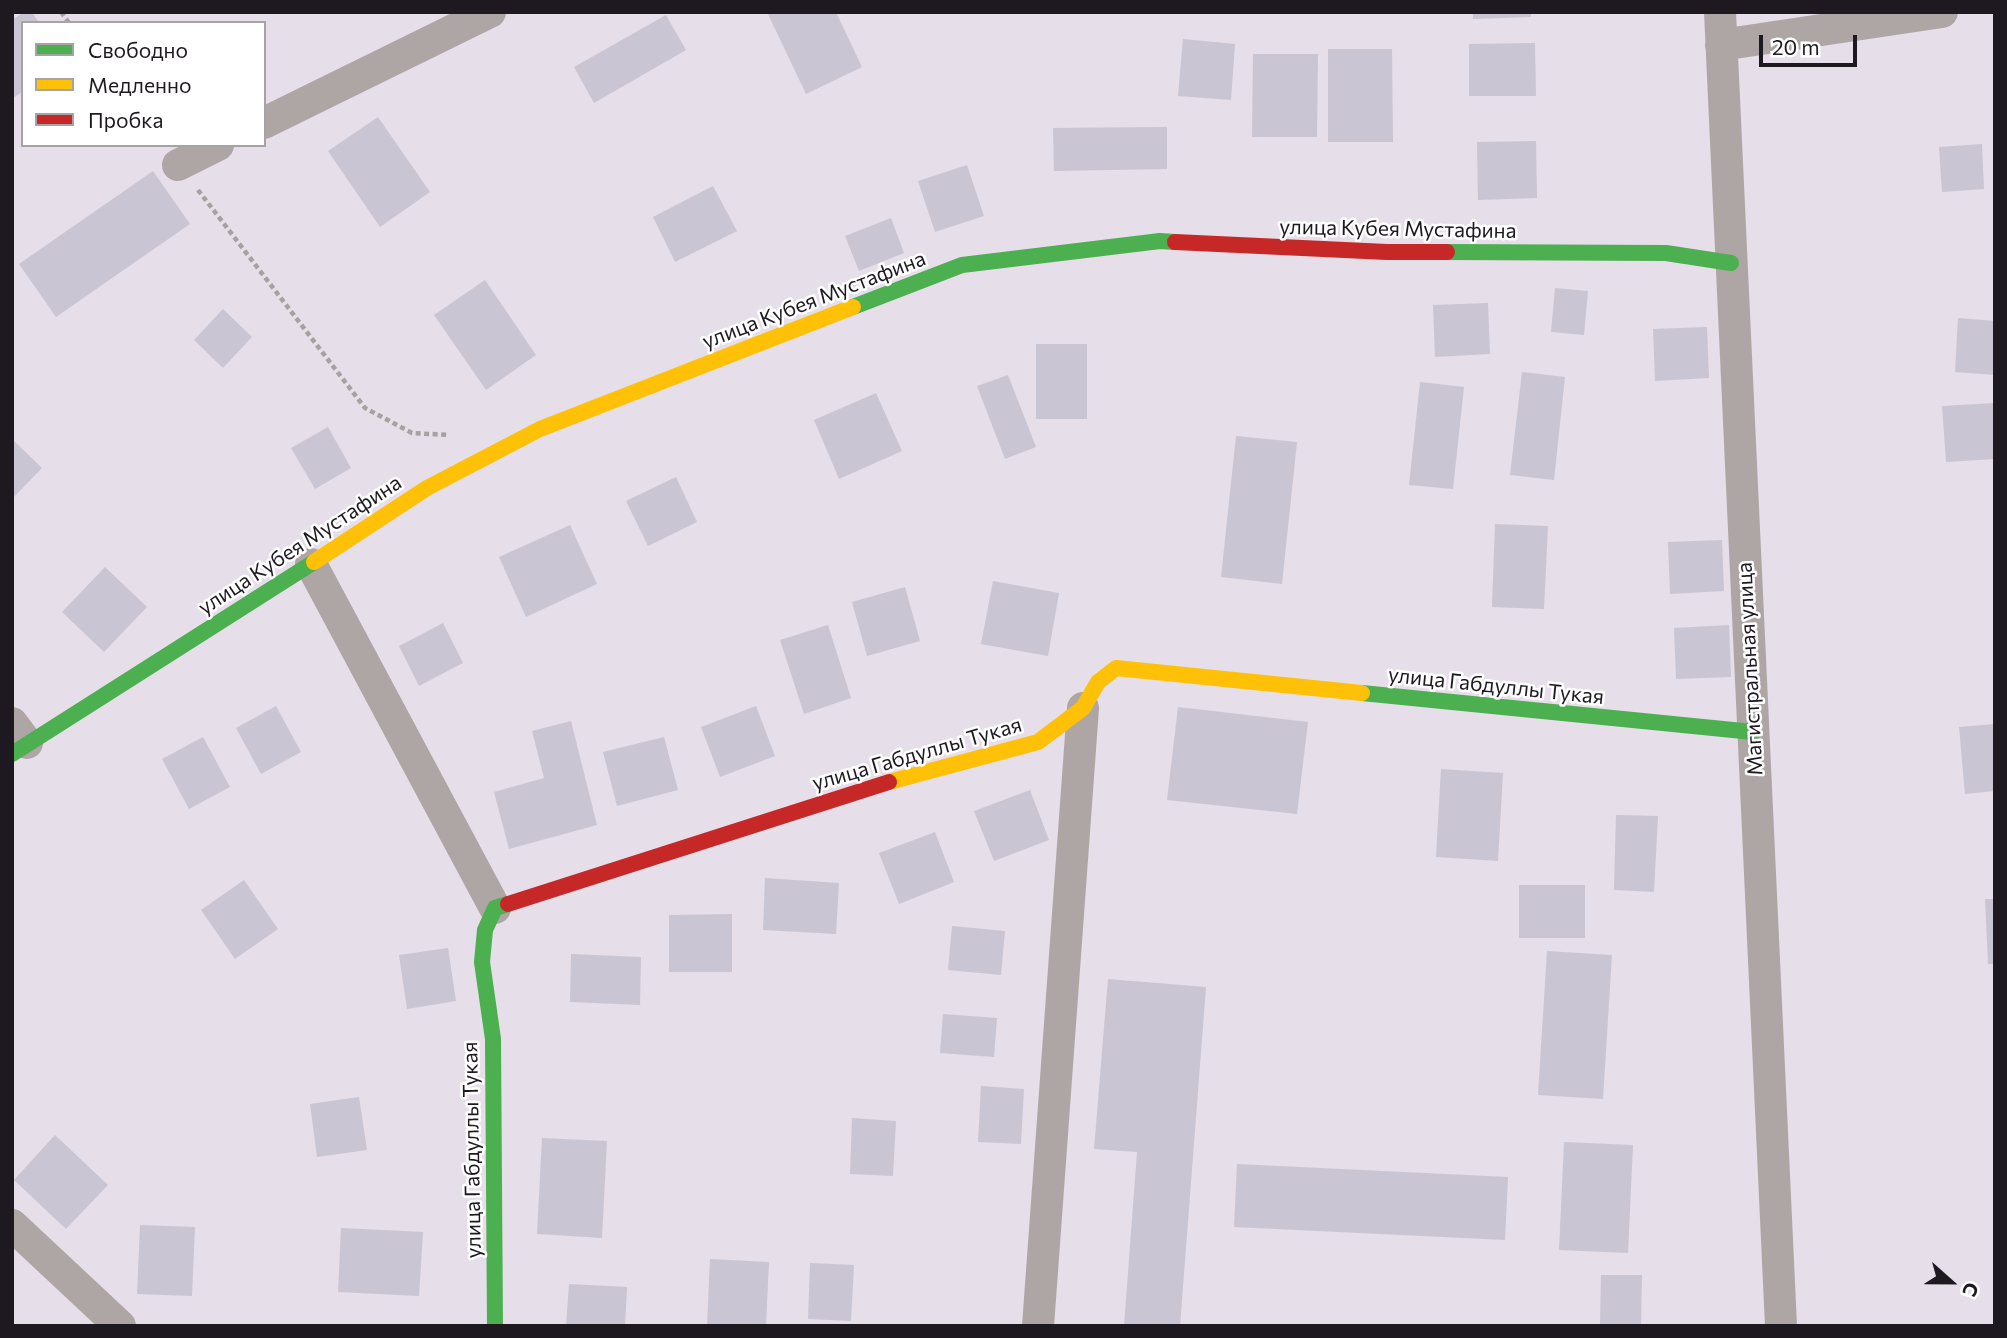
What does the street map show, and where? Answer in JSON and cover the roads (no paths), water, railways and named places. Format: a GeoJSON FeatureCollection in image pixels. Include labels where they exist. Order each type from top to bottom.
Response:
{"type":"FeatureCollection","features":[{"type":"Feature","properties":{"kind":"street"},"geometry":{"type":"LineString","coordinates":[[266,121],[490,12]]}},
{"type":"Feature","properties":{"kind":"street","name":"Магистральная улица"},"geometry":{"type":"LineString","coordinates":[[1720,12],[1781,1326]]}},
{"type":"Feature","properties":{"kind":"street"},"geometry":{"type":"LineString","coordinates":[[1721,45],[1942,12]]}},
{"type":"Feature","properties":{"kind":"street"},"geometry":{"type":"LineString","coordinates":[[178,164],[214,147]]}},
{"type":"Feature","properties":{"kind":"street","name":"улица Кубея Мустафина"},"geometry":{"type":"LineString","coordinates":[[17,740],[311,564],[426,488],[540,429],[962,265],[1160,242],[1387,252],[1666,253],[1731,263]]}},
{"type":"Feature","properties":{"kind":"street"},"geometry":{"type":"LineString","coordinates":[[311,564],[495,908]]}},
{"type":"Feature","properties":{"kind":"street","name":"улица Габдуллы Тукая"},"geometry":{"type":"LineString","coordinates":[[495,1326],[492,1039],[482,962],[485,930],[495,908],[876,785],[1038,741],[1083,708],[1098,682],[1116,668],[1753,732]]}},
{"type":"Feature","properties":{"kind":"street"},"geometry":{"type":"LineString","coordinates":[[1038,1326],[1083,708]]}},
{"type":"Feature","properties":{"kind":"street"},"geometry":{"type":"LineString","coordinates":[[12,1224],[120,1326]]}}]}
